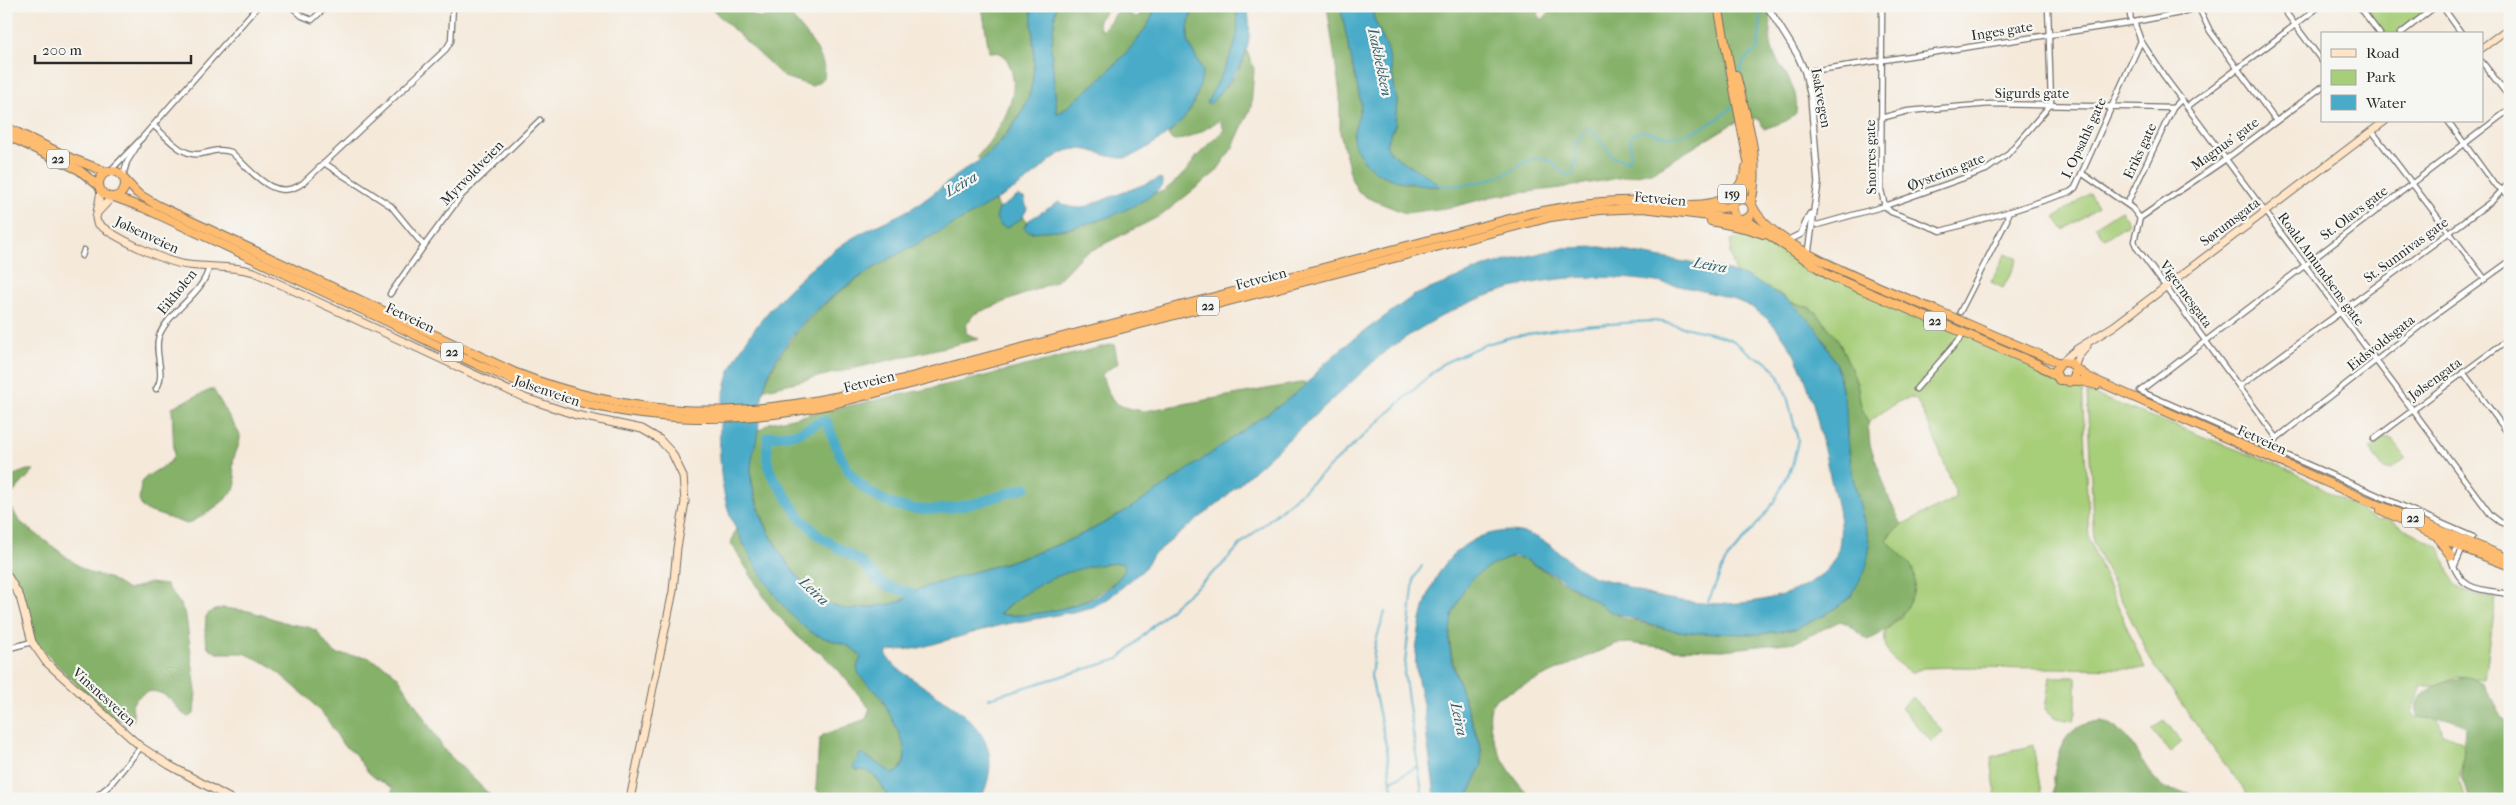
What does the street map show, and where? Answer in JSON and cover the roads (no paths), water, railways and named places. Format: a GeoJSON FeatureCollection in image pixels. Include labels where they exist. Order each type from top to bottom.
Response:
{"type":"FeatureCollection","features":[{"type":"Feature","properties":{"kind":"highway","name":"159"},"geometry":{"type":"LineString","coordinates":[[1718,6],[1727,47],[1749,177],[1741,198]]}},
{"type":"Feature","properties":{"kind":"highway","name":"159"},"geometry":{"type":"LineString","coordinates":[[1727,47],[1736,76],[1755,157],[1752,204]]}},
{"type":"Feature","properties":{"kind":"highway","name":"22"},"geometry":{"type":"LineString","coordinates":[[6,127],[73,159],[108,171],[117,171],[124,178]]}},
{"type":"Feature","properties":{"kind":"highway","name":"22"},"geometry":{"type":"LineString","coordinates":[[6,135],[70,165],[87,175],[100,188],[113,197]]}},
{"type":"Feature","properties":{"kind":"highway","name":"159"},"geometry":{"type":"LineString","coordinates":[[1685,209],[1713,204],[1732,194],[1744,176],[1745,149]]}},
{"type":"Feature","properties":{"kind":"highway"},"geometry":{"type":"LineString","coordinates":[[100,188],[101,178],[108,171]]}},
{"type":"Feature","properties":{"kind":"highway"},"geometry":{"type":"LineString","coordinates":[[113,197],[123,191],[124,178]]}},
{"type":"Feature","properties":{"kind":"highway","name":"Fetveien"},"geometry":{"type":"LineString","coordinates":[[124,178],[143,197],[161,208],[516,373],[569,391],[621,404],[710,416]]}},
{"type":"Feature","properties":{"kind":"highway","name":"Fetveien"},"geometry":{"type":"LineString","coordinates":[[113,197],[132,203],[532,387],[613,410],[663,417],[767,412],[856,392],[1532,213],[1583,204],[1629,200],[1707,211],[1732,206]]}},
{"type":"Feature","properties":{"kind":"highway","name":"22"},"geometry":{"type":"LineString","coordinates":[[1741,198],[1752,204],[1761,219],[1789,240],[1808,253],[1838,269],[2061,363],[2069,362],[2074,367]]}},
{"type":"Feature","properties":{"kind":"highway"},"geometry":{"type":"LineString","coordinates":[[1736,218],[1732,212],[1732,206],[1741,198]]}},
{"type":"Feature","properties":{"kind":"highway"},"geometry":{"type":"LineString","coordinates":[[1745,219],[1752,214],[1752,204]]}},
{"type":"Feature","properties":{"kind":"highway","name":"22"},"geometry":{"type":"LineString","coordinates":[[1685,209],[1706,220],[1749,229],[1778,242]]}},
{"type":"Feature","properties":{"kind":"highway","name":"Fetveien"},"geometry":{"type":"LineString","coordinates":[[1685,209],[1714,217],[1736,218]]}},
{"type":"Feature","properties":{"kind":"highway","name":"22"},"geometry":{"type":"LineString","coordinates":[[1736,218],[1745,219],[1830,276],[2039,364],[2061,381],[2069,382]]}},
{"type":"Feature","properties":{"kind":"highway"},"geometry":{"type":"LineString","coordinates":[[2056,376],[2056,369],[2061,363]]}},
{"type":"Feature","properties":{"kind":"highway"},"geometry":{"type":"LineString","coordinates":[[2069,382],[2075,377],[2074,367]]}},
{"type":"Feature","properties":{"kind":"highway","name":"Fetveien"},"geometry":{"type":"LineString","coordinates":[[2074,367],[2084,376],[2362,498],[2510,566]]}},
{"type":"Feature","properties":{"kind":"highway","name":"Fetveien"},"geometry":{"type":"LineString","coordinates":[[2069,382],[2081,381],[2152,406]]}},
{"type":"Feature","properties":{"kind":"highway","name":"Fetveien"},"geometry":{"type":"LineString","coordinates":[[2362,498],[2432,534],[2510,559]]}},
{"type":"Feature","properties":{"kind":"highway"},"geometry":{"type":"LineString","coordinates":[[2432,534],[2445,545],[2451,556]]}},
{"type":"Feature","properties":{"kind":"main road"},"geometry":{"type":"LineString","coordinates":[[2484,46],[2510,27]]}},
{"type":"Feature","properties":{"kind":"main road","name":"Sørumsgata"},"geometry":{"type":"LineString","coordinates":[[2074,367],[2078,357],[2091,342],[2165,284],[2265,212],[2384,122]]}},
{"type":"Feature","properties":{"kind":"main road","name":"Jølsenveien"},"geometry":{"type":"LineString","coordinates":[[100,188],[95,220],[98,224],[161,257],[181,264],[238,268],[254,272],[517,395],[576,415],[642,429],[659,439],[672,453],[683,476],[686,502],[677,548],[673,591],[630,799]]}},
{"type":"Feature","properties":{"kind":"main road","name":"Jølsenveien"},"geometry":{"type":"LineString","coordinates":[[97,214],[113,197]]}},
{"type":"Feature","properties":{"kind":"main road","name":"Sørumsgata"},"geometry":{"type":"LineString","coordinates":[[2061,363],[2077,349],[2091,342]]}},
{"type":"Feature","properties":{"kind":"main road","name":"Vinsnesveien"},"geometry":{"type":"LineString","coordinates":[[6,573],[20,597],[32,642],[54,669],[141,747],[168,765],[231,799]]}},
{"type":"Feature","properties":{"kind":"street"},"geometry":{"type":"LineString","coordinates":[[108,171],[154,126],[258,6]]}},
{"type":"Feature","properties":{"kind":"street"},"geometry":{"type":"LineString","coordinates":[[291,6],[302,16],[312,20],[327,6]]}},
{"type":"Feature","properties":{"kind":"street"},"geometry":{"type":"LineString","coordinates":[[154,126],[183,150],[192,154],[223,150],[231,152],[268,185],[280,192],[288,191],[299,186],[446,49],[451,41],[453,6]]}},
{"type":"Feature","properties":{"kind":"street","name":"Isakvegen"},"geometry":{"type":"LineString","coordinates":[[1767,6],[1794,47],[1805,72],[1811,97],[1818,183],[1808,253]]}},
{"type":"Feature","properties":{"kind":"street","name":"Snorres gate"},"geometry":{"type":"LineString","coordinates":[[1882,6],[1881,190],[1885,206],[1898,216],[1941,232],[2008,212]]}},
{"type":"Feature","properties":{"kind":"street"},"geometry":{"type":"LineString","coordinates":[[2048,6],[2050,104]]}},
{"type":"Feature","properties":{"kind":"street","name":"Roald Amundsens gate"},"geometry":{"type":"LineString","coordinates":[[2129,6],[2132,22],[2141,41],[2181,100],[2411,410],[2487,509],[2500,522],[2510,526]]}},
{"type":"Feature","properties":{"kind":"street"},"geometry":{"type":"LineString","coordinates":[[2281,6],[2321,60]]}},
{"type":"Feature","properties":{"kind":"street"},"geometry":{"type":"LineString","coordinates":[[2187,107],[2320,6]]}},
{"type":"Feature","properties":{"kind":"street"},"geometry":{"type":"LineString","coordinates":[[2359,6],[2378,32]]}},
{"type":"Feature","properties":{"kind":"street"},"geometry":{"type":"LineString","coordinates":[[2403,32],[2436,6]]}},
{"type":"Feature","properties":{"kind":"street"},"geometry":{"type":"LineString","coordinates":[[2442,6],[2461,32]]}},
{"type":"Feature","properties":{"kind":"street"},"geometry":{"type":"LineString","coordinates":[[2199,7],[2210,31],[2276,121]]}},
{"type":"Feature","properties":{"kind":"street","name":"Inges gate"},"geometry":{"type":"LineString","coordinates":[[1805,72],[1881,62],[2132,22],[2180,13],[2199,7]]}},
{"type":"Feature","properties":{"kind":"street","name":"I. Opsahls gate"},"geometry":{"type":"LineString","coordinates":[[2008,212],[2070,192],[2083,174],[2141,41]]}},
{"type":"Feature","properties":{"kind":"street"},"geometry":{"type":"LineString","coordinates":[[2484,65],[2510,98]]}},
{"type":"Feature","properties":{"kind":"street","name":"Magnus' gate"},"geometry":{"type":"LineString","coordinates":[[2140,218],[2226,159],[2321,88]]}},
{"type":"Feature","properties":{"kind":"street"},"geometry":{"type":"LineString","coordinates":[[2173,108],[2181,100]]}},
{"type":"Feature","properties":{"kind":"street","name":"Sigurds gate"},"geometry":{"type":"LineString","coordinates":[[1881,118],[1908,111],[1972,106],[2050,104],[2173,108]]}},
{"type":"Feature","properties":{"kind":"street","name":"Øysteins gate"},"geometry":{"type":"LineString","coordinates":[[1817,224],[1885,206],[1998,164],[2050,104]]}},
{"type":"Feature","properties":{"kind":"street","name":"Eriks gate"},"geometry":{"type":"LineString","coordinates":[[2127,204],[2173,108]]}},
{"type":"Feature","properties":{"kind":"street","name":"St. Olavs gate"},"geometry":{"type":"LineString","coordinates":[[2272,449],[2140,391],[2510,109]]}},
{"type":"Feature","properties":{"kind":"street","name":"Myrvoldveien"},"geometry":{"type":"LineString","coordinates":[[390,294],[461,196],[540,120]]}},
{"type":"Feature","properties":{"kind":"street"},"geometry":{"type":"LineString","coordinates":[[2449,122],[2501,191],[2510,196]]}},
{"type":"Feature","properties":{"kind":"street"},"geometry":{"type":"LineString","coordinates":[[2372,131],[2485,279]]}},
{"type":"Feature","properties":{"kind":"street"},"geometry":{"type":"LineString","coordinates":[[124,178],[127,162],[142,138]]}},
{"type":"Feature","properties":{"kind":"street"},"geometry":{"type":"LineString","coordinates":[[324,163],[391,206],[424,246]]}},
{"type":"Feature","properties":{"kind":"street"},"geometry":{"type":"LineString","coordinates":[[2083,174],[2127,204],[2140,218]]}},
{"type":"Feature","properties":{"kind":"street","name":"St. Sunnivas gate"},"geometry":{"type":"LineString","coordinates":[[2240,386],[2450,232],[2510,182]]}},
{"type":"Feature","properties":{"kind":"street","name":"Isakvegen"},"geometry":{"type":"LineString","coordinates":[[1789,240],[1802,234],[1814,203]]}},
{"type":"Feature","properties":{"kind":"street"},"geometry":{"type":"LineString","coordinates":[[1960,312],[1996,244],[2007,220],[2008,212]]}},
{"type":"Feature","properties":{"kind":"street","name":"Vigernesgata"},"geometry":{"type":"LineString","coordinates":[[2140,218],[2135,237],[2136,245],[2278,438]]}},
{"type":"Feature","properties":{"kind":"street"},"geometry":{"type":"LineString","coordinates":[[82,256],[84,250]]}},
{"type":"Feature","properties":{"kind":"street","name":"Eidsvoldsgata"},"geometry":{"type":"LineString","coordinates":[[2272,449],[2278,438],[2375,361],[2510,261]]}},
{"type":"Feature","properties":{"kind":"street","name":"Eikholen"},"geometry":{"type":"LineString","coordinates":[[156,389],[160,377],[157,351],[160,334],[175,313],[204,280],[208,266]]}},
{"type":"Feature","properties":{"kind":"street"},"geometry":{"type":"LineString","coordinates":[[1916,389],[1965,333]]}},
{"type":"Feature","properties":{"kind":"street","name":"Jølsengata"},"geometry":{"type":"LineString","coordinates":[[2374,439],[2411,410],[2509,341]]}},
{"type":"Feature","properties":{"kind":"street"},"geometry":{"type":"LineString","coordinates":[[2464,372],[2510,436]]}},
{"type":"Feature","properties":{"kind":"street"},"geometry":{"type":"LineString","coordinates":[[2272,449],[2473,537]]}},
{"type":"Feature","properties":{"kind":"street"},"geometry":{"type":"LineString","coordinates":[[2461,544],[2451,556],[2454,569],[2462,582],[2470,587],[2510,594]]}},
{"type":"Feature","properties":{"kind":"street"},"geometry":{"type":"LineString","coordinates":[[2454,569],[2461,544]]}},
{"type":"Feature","properties":{"kind":"street"},"geometry":{"type":"LineString","coordinates":[[6,649],[32,642]]}},
{"type":"Feature","properties":{"kind":"street"},"geometry":{"type":"LineString","coordinates":[[93,799],[109,786],[141,747]]}},
{"type":"Feature","properties":{"kind":"water","name":"Leira"},"geometry":{"type":"Polygon","coordinates":[[[1031,6],[1056,6],[1051,50],[1057,113],[1061,112],[1101,78],[1131,48],[1151,19],[1155,6],[1193,6],[1188,29],[1188,42],[1203,71],[1197,96],[1187,115],[1180,123],[1162,138],[1137,153],[1122,158],[1079,149],[1064,152],[1028,180],[1007,193],[874,268],[822,305],[799,327],[780,353],[769,373],[763,391],[758,431],[751,464],[751,476],[760,512],[780,552],[807,587],[823,599],[838,607],[847,609],[893,604],[905,599],[911,592],[1006,563],[1062,543],[1091,530],[1119,515],[1175,479],[1283,403],[1306,385],[1325,363],[1351,341],[1413,296],[1489,265],[1563,248],[1601,247],[1718,268],[1748,277],[1791,302],[1816,328],[1836,363],[1846,407],[1847,438],[1853,478],[1870,545],[1866,569],[1850,598],[1825,615],[1795,629],[1760,634],[1695,633],[1670,630],[1611,612],[1558,577],[1515,556],[1494,564],[1475,576],[1465,587],[1452,616],[1449,642],[1452,663],[1481,749],[1482,764],[1467,799],[1435,799],[1417,672],[1416,652],[1418,634],[1433,584],[1453,556],[1466,545],[1482,536],[1494,533],[1505,531],[1522,532],[1537,537],[1593,576],[1654,596],[1696,603],[1719,604],[1763,600],[1804,586],[1822,574],[1831,564],[1837,554],[1840,542],[1837,504],[1806,381],[1789,345],[1777,329],[1759,312],[1728,298],[1694,289],[1650,281],[1608,277],[1568,278],[1530,284],[1493,294],[1456,309],[1419,329],[1382,354],[1222,500],[1153,555],[1143,570],[1109,598],[1093,607],[1073,612],[1001,625],[919,648],[888,651],[886,655],[895,666],[963,714],[976,727],[985,741],[990,757],[989,776],[981,799],[889,799],[873,775],[863,770],[856,770],[853,767],[861,753],[894,774],[901,768],[904,762],[904,746],[901,738],[882,698],[862,679],[858,672],[861,657],[856,651],[844,644],[815,635],[798,621],[776,597],[742,540],[730,515],[723,490],[720,465],[721,410],[730,371],[743,347],[754,329],[768,312],[800,279],[816,264],[849,240],[921,203],[987,155],[1006,135],[1022,112],[1032,85],[1034,63],[1031,6]],[[1124,563],[1107,564],[1090,566],[1057,576],[1026,593],[999,614],[1023,615],[1052,611],[1092,599],[1105,591],[1125,570],[1124,563]]]}},
{"type":"Feature","properties":{"kind":"water"},"geometry":{"type":"Polygon","coordinates":[[[1235,6],[1247,6],[1249,37],[1247,49],[1237,71],[1210,104],[1207,103],[1235,44],[1238,19],[1235,6]]]}},
{"type":"Feature","properties":{"kind":"water"},"geometry":{"type":"Polygon","coordinates":[[[1340,6],[1372,6],[1374,19],[1388,50],[1397,101],[1395,125],[1386,144],[1389,150],[1403,162],[1429,177],[1439,187],[1385,177],[1376,172],[1360,155],[1354,144],[1353,137],[1361,104],[1340,6]]]}},
{"type":"Feature","properties":{"kind":"water"},"geometry":{"type":"Polygon","coordinates":[[[1161,178],[1163,185],[1152,195],[1106,218],[1056,230],[1032,232],[1024,228],[1029,220],[1059,202],[1070,207],[1082,208],[1161,178]]]}},
{"type":"Feature","properties":{"kind":"water"},"geometry":{"type":"Polygon","coordinates":[[[1018,196],[1024,198],[1027,209],[1022,218],[1007,228],[1000,225],[996,218],[999,209],[1018,196]]]}},
{"type":"Feature","properties":{"kind":"waterway","name":"Isakbekken"},"geometry":{"type":"LineString","coordinates":[[1740,78],[1744,60],[1758,49],[1762,6]]}},
{"type":"Feature","properties":{"kind":"waterway","name":"Isakbekken"},"geometry":{"type":"LineString","coordinates":[[1438,185],[1456,185],[1492,179],[1537,158],[1549,160],[1562,172],[1570,176],[1574,171],[1577,142],[1584,131],[1591,129],[1613,157],[1627,161],[1630,156],[1631,136],[1636,133],[1646,131],[1665,136],[1688,133],[1705,126],[1734,105]]}},
{"type":"Feature","properties":{"kind":"waterway"},"geometry":{"type":"LineString","coordinates":[[989,698],[1119,659],[1176,604],[1220,567],[1243,542],[1303,491],[1442,364],[1483,345],[1511,337],[1570,327],[1651,321],[1718,335],[1732,340],[1755,357],[1767,361],[1779,376],[1787,396],[1798,440],[1792,466],[1769,510],[1725,562],[1708,602]]}},
{"type":"Feature","properties":{"kind":"waterway"},"geometry":{"type":"LineString","coordinates":[[768,437],[798,433],[822,421],[827,422],[842,460],[851,474],[874,495],[894,505],[916,509],[961,506],[1026,487]]}},
{"type":"Feature","properties":{"kind":"waterway"},"geometry":{"type":"LineString","coordinates":[[768,437],[767,458],[770,472],[799,516],[820,537],[860,561],[882,584],[910,593]]}},
{"type":"Feature","properties":{"kind":"waterway"},"geometry":{"type":"LineString","coordinates":[[1422,566],[1414,578],[1404,673],[1423,799]]}},
{"type":"Feature","properties":{"kind":"waterway"},"geometry":{"type":"LineString","coordinates":[[1385,612],[1375,644],[1371,676],[1387,750],[1393,799]]}},
{"type":"Feature","properties":{"kind":"waterway"},"geometry":{"type":"LineString","coordinates":[[1392,781],[1418,766]]}}]}
